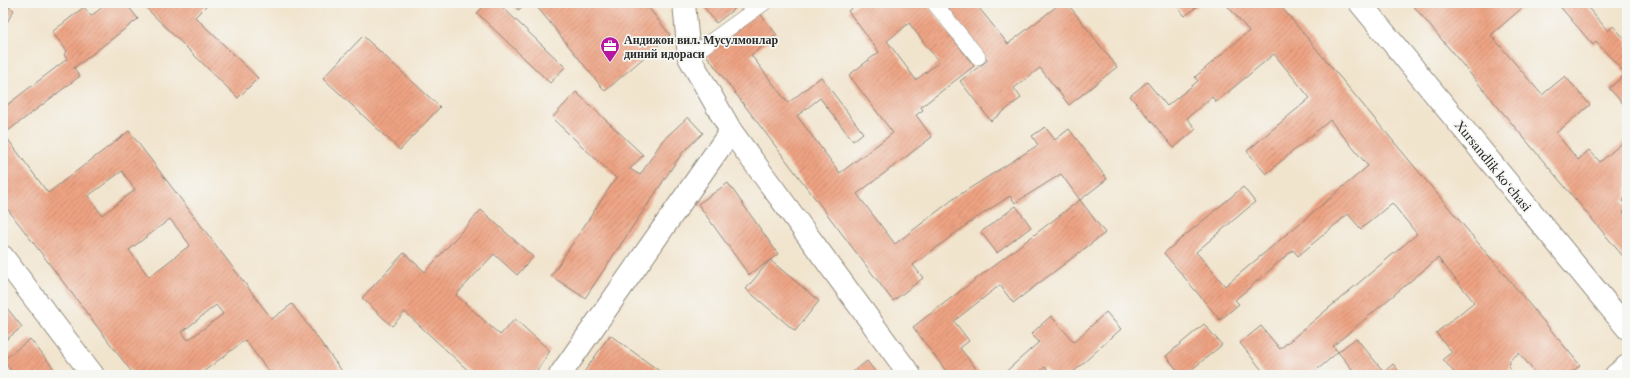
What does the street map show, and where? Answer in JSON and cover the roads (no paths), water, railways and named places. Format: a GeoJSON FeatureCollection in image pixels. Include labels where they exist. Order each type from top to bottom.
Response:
{"type":"FeatureCollection","features":[{"type":"Feature","properties":{"kind":"street"},"geometry":{"type":"LineString","coordinates":[[684,3],[689,57],[730,131],[910,375]]}},
{"type":"Feature","properties":{"kind":"street","name":"Xursandlik koʻchasi"},"geometry":{"type":"LineString","coordinates":[[1360,3],[1627,328]]}},
{"type":"Feature","properties":{"kind":"street"},"geometry":{"type":"LineString","coordinates":[[560,375],[730,131]]}},
{"type":"Feature","properties":{"kind":"street"},"geometry":{"type":"LineString","coordinates":[[3,257],[93,375]]}},
{"type":"Feature","properties":{"kind":"street"},"geometry":{"type":"LineString","coordinates":[[1616,375],[1627,366]]}},
{"type":"Feature","properties":{"kind":"lane"},"geometry":{"type":"LineString","coordinates":[[689,57],[764,3]]}},
{"type":"Feature","properties":{"kind":"lane"},"geometry":{"type":"LineString","coordinates":[[934,3],[978,57]]}},
{"type":"Feature","properties":{"kind":"place","name":"Андижон вил. Мусулмонлар диний идораси"},"geometry":{"type":"Point","coordinates":[610,63]}}]}
